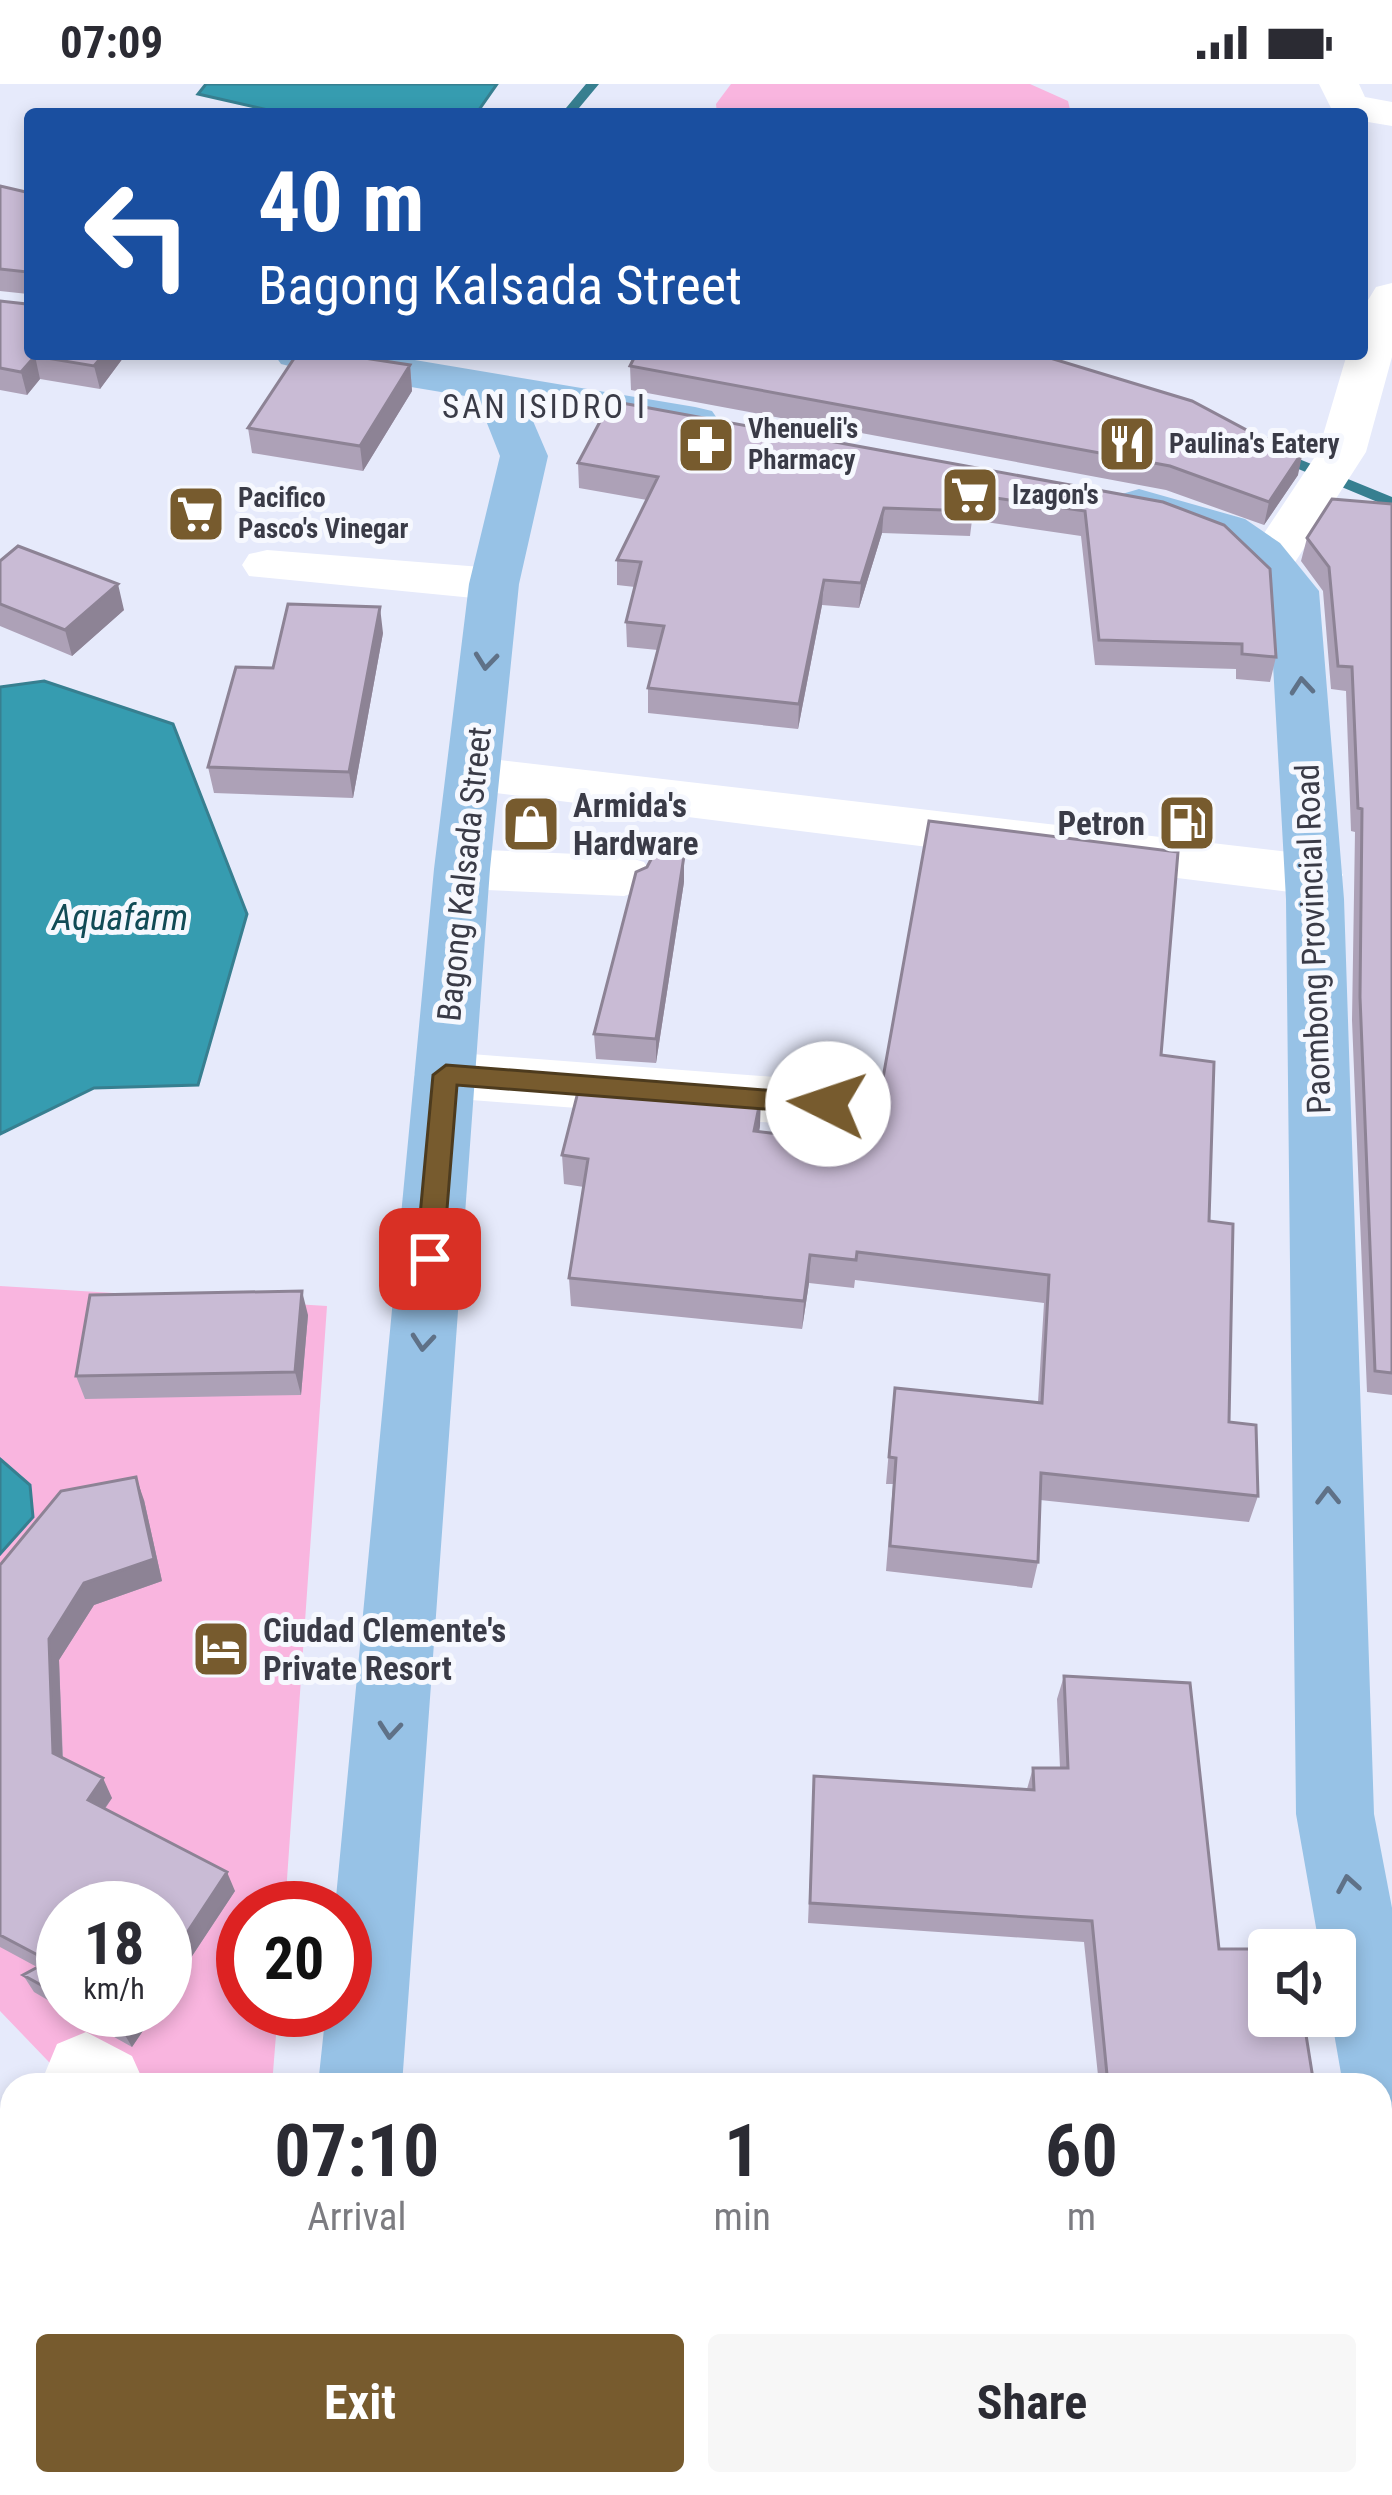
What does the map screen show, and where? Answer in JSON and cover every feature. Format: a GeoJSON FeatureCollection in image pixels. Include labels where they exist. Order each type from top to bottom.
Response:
{"type":"FeatureCollection","features":[{"type":"Feature","properties":{"kind":"main road"},"geometry":{"type":"LineString","coordinates":[[334,360],[746,431]]}},
{"type":"Feature","properties":{"kind":"main road"},"geometry":{"type":"LineString","coordinates":[[495,386],[524,456],[592,401]]}},
{"type":"Feature","properties":{"kind":"main road","name":"Bagong Kalsada Street"},"geometry":{"type":"LineString","coordinates":[[361,2073],[462,869],[494,584],[524,456]]}},
{"type":"Feature","properties":{"kind":"main road"},"geometry":{"type":"LineString","coordinates":[[1098,496],[1205,519],[1235,530],[1273,559]]}},
{"type":"Feature","properties":{"kind":"main road","name":"Paombong Provincial Road"},"geometry":{"type":"LineString","coordinates":[[1273,559],[1294,591],[1314,875],[1335,1814],[1383,2073]]}},
{"type":"Feature","properties":{"kind":"street"},"geometry":{"type":"LineString","coordinates":[[1339,84],[1349,106],[1360,108]]}},
{"type":"Feature","properties":{"kind":"street"},"geometry":{"type":"LineString","coordinates":[[1273,559],[1342,452],[1380,318],[1392,296]]}},
{"type":"Feature","properties":{"kind":"street"},"geometry":{"type":"LineString","coordinates":[[267,566],[494,584]]}},
{"type":"Feature","properties":{"kind":"street"},"geometry":{"type":"LineString","coordinates":[[474,775],[1314,875]]}},
{"type":"Feature","properties":{"kind":"street"},"geometry":{"type":"LineString","coordinates":[[462,869],[624,876]]}},
{"type":"Feature","properties":{"kind":"street"},"geometry":{"type":"LineString","coordinates":[[446,1075],[828,1104]]}},
{"type":"Feature","properties":{"kind":"shaded area"},"geometry":{"type":"Polygon","coordinates":[[[731,84],[1030,84],[1068,101],[1070,108],[716,108],[731,84]]]}},
{"type":"Feature","properties":{"kind":"shaded area"},"geometry":{"type":"Polygon","coordinates":[[[0,1286],[327,1306],[287,1881],[216,1881],[216,2037],[276,2037],[273,2073],[59,2073],[0,2011],[0,1286]]]}},
{"type":"Feature","properties":{"kind":"water"},"geometry":{"type":"Polygon","coordinates":[[[206,84],[497,84],[480,108],[259,108],[198,94],[206,84]]]}},
{"type":"Feature","properties":{"kind":"water","name":"Aquafarm"},"geometry":{"type":"Polygon","coordinates":[[[44,681],[173,724],[247,914],[198,1085],[94,1088],[0,1134],[0,687],[44,681]]]}},
{"type":"Feature","properties":{"kind":"water"},"geometry":{"type":"Polygon","coordinates":[[[0,1459],[30,1485],[33,1517],[0,1554],[0,1459]]]}},
{"type":"Feature","properties":{"kind":"building"},"geometry":{"type":"Polygon","coordinates":[[[0,186],[24,192],[24,272],[0,269],[0,186]]]}},
{"type":"Feature","properties":{"kind":"building"},"geometry":{"type":"Polygon","coordinates":[[[0,301],[24,304],[24,360],[32,360],[21,372],[0,368],[0,301]]]}},
{"type":"Feature","properties":{"kind":"building"},"geometry":{"type":"Polygon","coordinates":[[[59,360],[99,360],[94,366],[59,360]]]}},
{"type":"Feature","properties":{"kind":"building"},"geometry":{"type":"Polygon","coordinates":[[[293,360],[410,365],[360,446],[248,428],[293,360]]]}},
{"type":"Feature","properties":{"kind":"building"},"geometry":{"type":"Polygon","coordinates":[[[633,360],[1057,360],[1192,401],[1258,436],[1303,451],[1269,502],[1170,466],[630,366],[633,360]]]}},
{"type":"Feature","properties":{"kind":"building"},"geometry":{"type":"Polygon","coordinates":[[[611,401],[1163,502],[1224,525],[1270,569],[1276,657],[1242,654],[1242,644],[1099,640],[1085,511],[975,495],[973,511],[884,508],[861,583],[824,580],[799,704],[648,688],[664,626],[626,622],[641,562],[617,560],[658,477],[578,463],[611,401]]]}},
{"type":"Feature","properties":{"kind":"building"},"geometry":{"type":"Polygon","coordinates":[[[1332,499],[1392,504],[1392,1373],[1375,1371],[1360,997],[1362,809],[1358,808],[1352,667],[1338,666],[1329,567],[1307,538],[1332,499]]]}},
{"type":"Feature","properties":{"kind":"building"},"geometry":{"type":"Polygon","coordinates":[[[18,546],[118,584],[65,630],[0,604],[0,561],[18,546]]]}},
{"type":"Feature","properties":{"kind":"building"},"geometry":{"type":"Polygon","coordinates":[[[288,604],[380,607],[349,772],[208,767],[236,667],[273,668],[288,604]]]}},
{"type":"Feature","properties":{"kind":"building"},"geometry":{"type":"Polygon","coordinates":[[[929,821],[1178,852],[1161,1055],[1214,1062],[1209,1221],[1233,1224],[1229,1422],[1256,1425],[1258,1496],[1041,1473],[1038,1562],[890,1546],[896,1458],[889,1457],[895,1388],[1042,1403],[1049,1275],[857,1252],[856,1260],[810,1255],[804,1301],[569,1278],[588,1159],[562,1155],[580,1084],[761,1097],[754,1131],[871,1145],[929,821]]]}},
{"type":"Feature","properties":{"kind":"building"},"geometry":{"type":"Polygon","coordinates":[[[656,850],[684,856],[656,1039],[594,1034],[636,872],[647,867],[656,850]]]}},
{"type":"Feature","properties":{"kind":"building"},"geometry":{"type":"Polygon","coordinates":[[[302,1291],[295,1372],[76,1376],[90,1295],[302,1291]]]}},
{"type":"Feature","properties":{"kind":"building"},"geometry":{"type":"Polygon","coordinates":[[[136,1477],[154,1559],[84,1583],[49,1639],[53,1753],[103,1778],[88,1800],[227,1872],[216,1881],[216,1889],[192,1925],[192,1881],[36,1881],[36,1954],[0,1935],[0,1565],[61,1491],[136,1477]]]}},
{"type":"Feature","properties":{"kind":"building"},"geometry":{"type":"Polygon","coordinates":[[[1064,1676],[1190,1683],[1219,1949],[1248,1949],[1248,2037],[1306,2037],[1312,2073],[1107,2073],[1092,1921],[810,1903],[814,1776],[1034,1790],[1033,1768],[1068,1768],[1064,1676]]]}},
{"type":"Feature","properties":{"kind":"building"},"geometry":{"type":"Polygon","coordinates":[[[36,1968],[36,1982],[23,1975],[36,1968]]]}},
{"type":"Feature","properties":{"kind":"waterway"},"geometry":{"type":"LineString","coordinates":[[572,108],[593,84]]}},
{"type":"Feature","properties":{"kind":"waterway"},"geometry":{"type":"LineString","coordinates":[[1277,455],[1392,503]]}},
{"type":"Feature","properties":{"kind":"place","name":"Paulina's Eatery"},"geometry":{"type":"Point","coordinates":[1127,444]}},
{"type":"Feature","properties":{"kind":"place","name":"Vhenueli's Pharmacy"},"geometry":{"type":"Point","coordinates":[706,445]}},
{"type":"Feature","properties":{"kind":"place","name":"Izagon's"},"geometry":{"type":"Point","coordinates":[970,495]}},
{"type":"Feature","properties":{"kind":"place","name":"Pacifico Pasco's Vinegar"},"geometry":{"type":"Point","coordinates":[196,514]}},
{"type":"Feature","properties":{"kind":"place","name":"Petron"},"geometry":{"type":"Point","coordinates":[1187,823]}},
{"type":"Feature","properties":{"kind":"place","name":"Armida's Hardware"},"geometry":{"type":"Point","coordinates":[531,824]}},
{"type":"Feature","properties":{"kind":"place","name":"Ciudad Clemente's Private Resort"},"geometry":{"type":"Point","coordinates":[221,1649]}},
{"type":"Feature","properties":{"kind":"district","name":"SAN ISIDRO I"},"geometry":{"type":"Point","coordinates":[545,406]}},
{"type":"Feature","properties":{"kind":"route"},"geometry":{"type":"LineString","coordinates":[[430,1259],[446,1075],[828,1104]]}}]}
